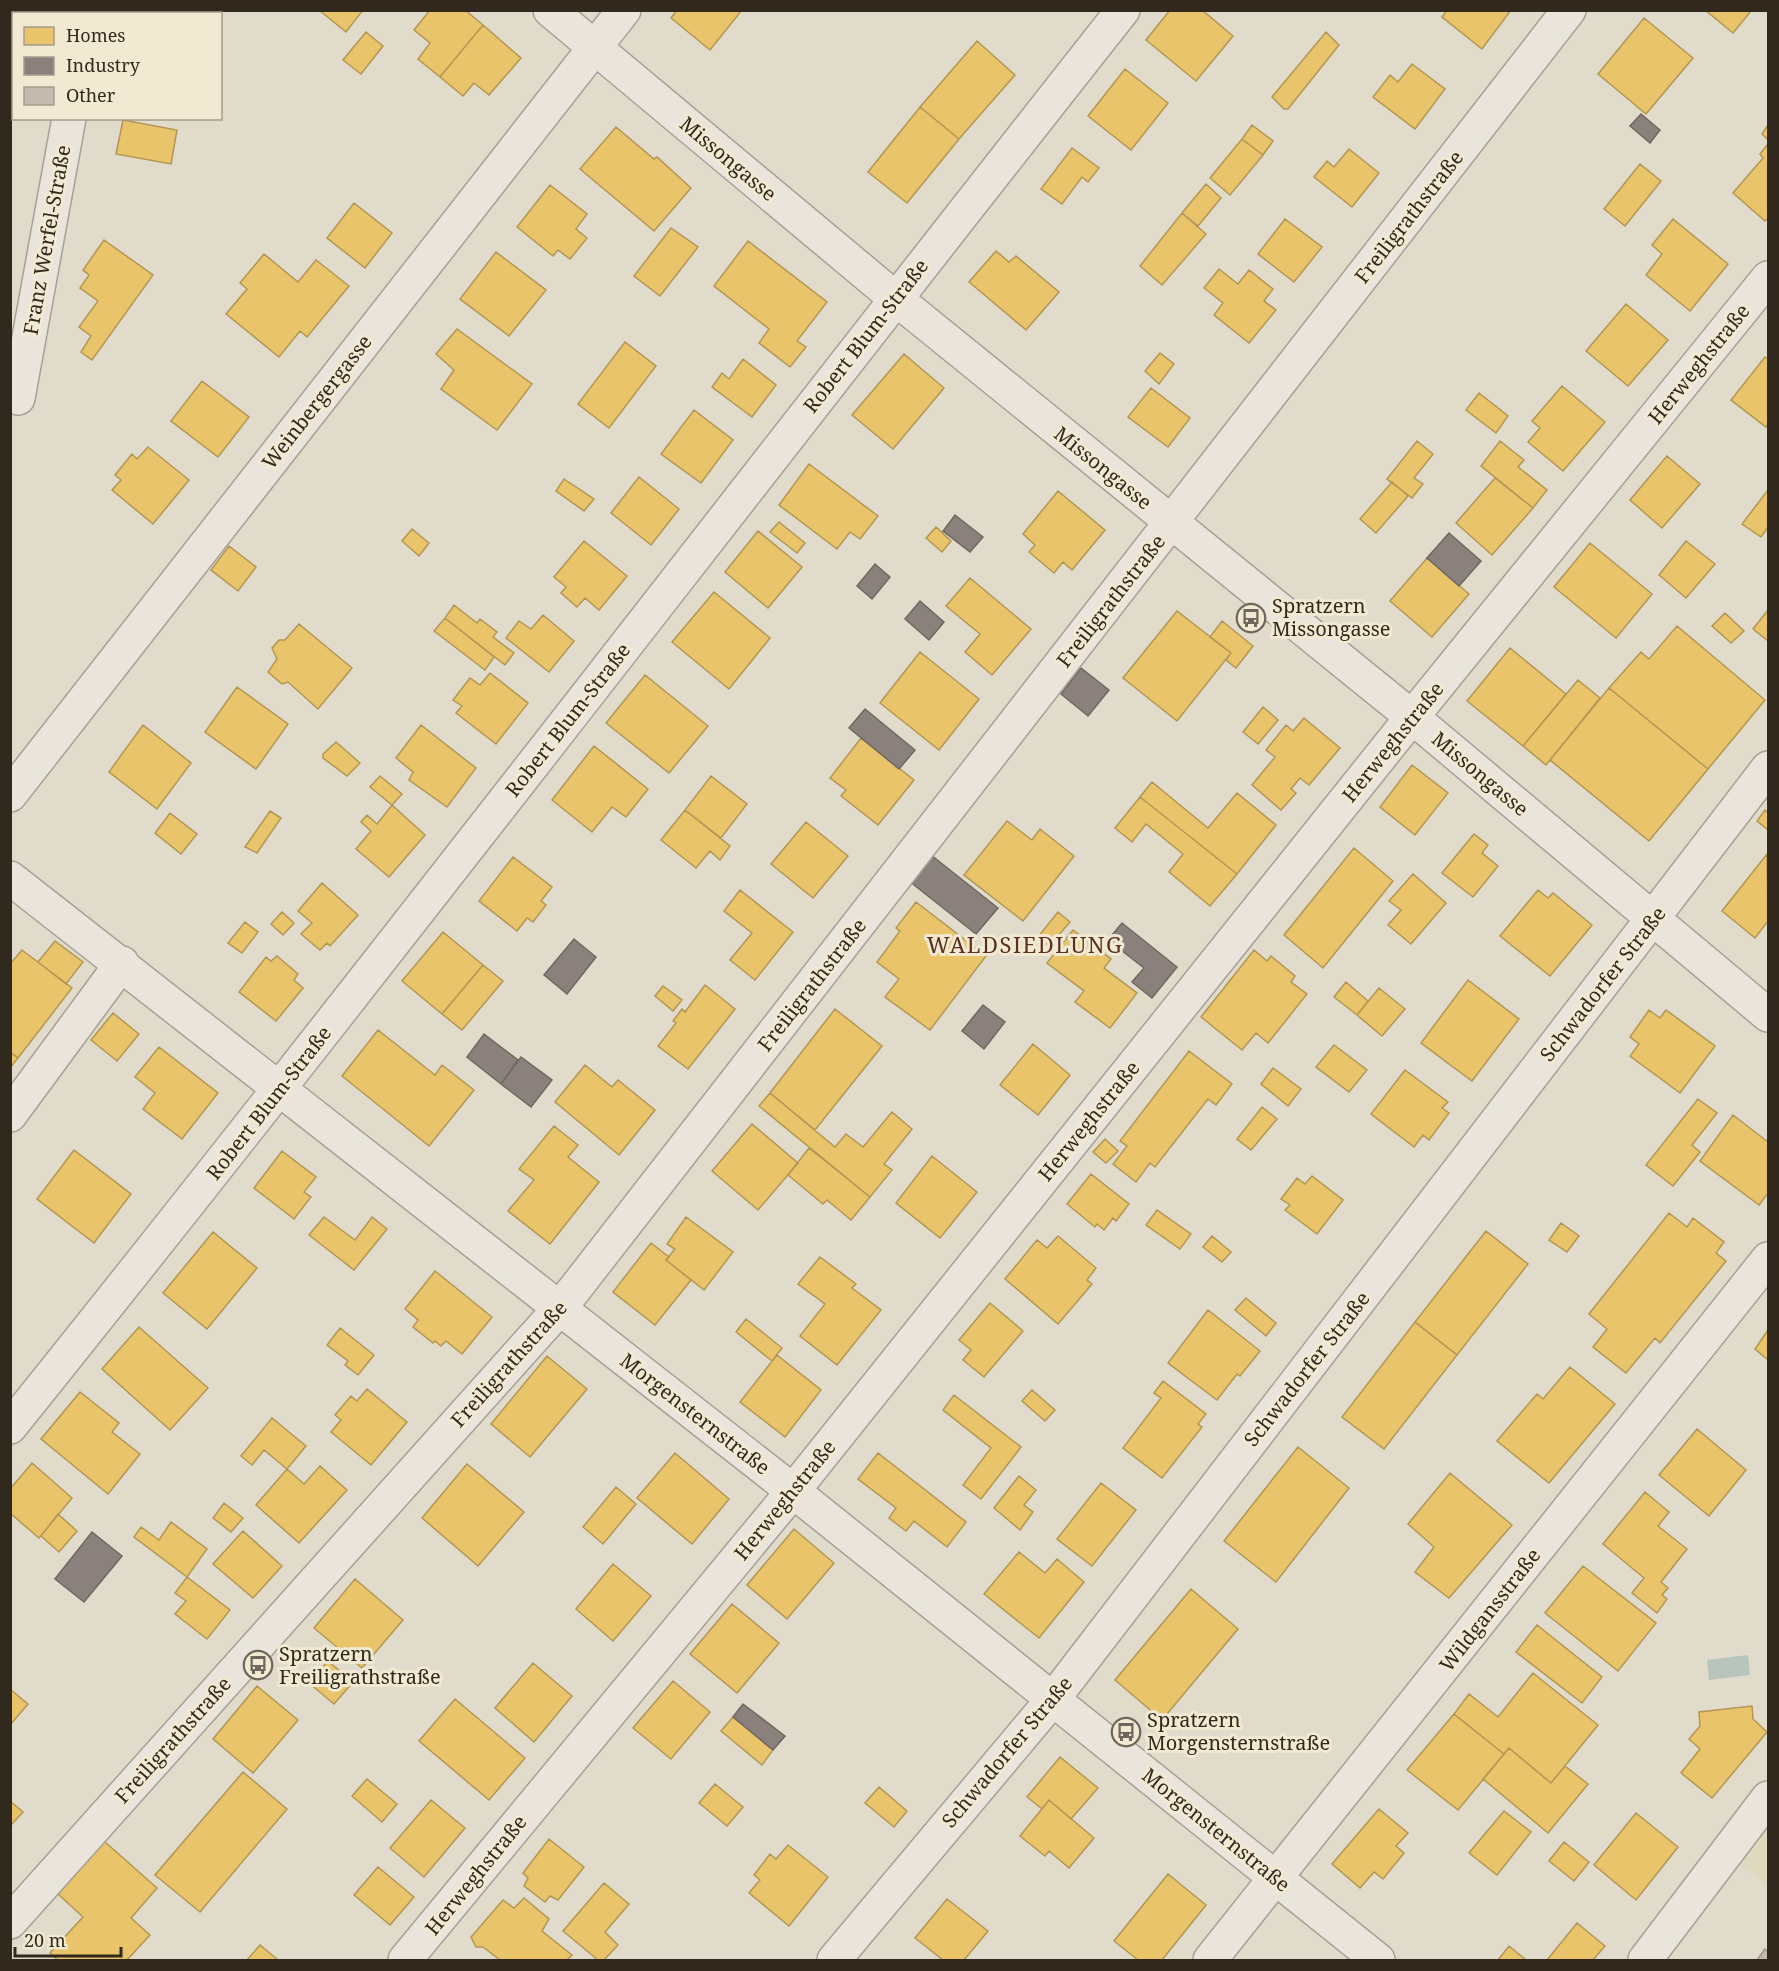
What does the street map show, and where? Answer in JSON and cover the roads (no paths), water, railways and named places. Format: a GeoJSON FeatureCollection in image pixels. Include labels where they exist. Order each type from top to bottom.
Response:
{"type":"FeatureCollection","features":[{"type":"Feature","properties":{"kind":"street","name":"Missongasse"},"geometry":{"type":"LineString","coordinates":[[550,10],[895,298],[1171,524],[1268,598],[1768,1015]]}},
{"type":"Feature","properties":{"kind":"street","name":"Weinbergergasse"},"geometry":{"type":"LineString","coordinates":[[10,795],[624,10]]}},
{"type":"Feature","properties":{"kind":"street","name":"Robert Blum-Straße"},"geometry":{"type":"LineString","coordinates":[[10,1427],[282,1089],[895,298],[1122,10]]}},
{"type":"Feature","properties":{"kind":"street","name":"Freiligrathstraße"},"geometry":{"type":"LineString","coordinates":[[10,1922],[560,1308],[1569,10]]}},
{"type":"Feature","properties":{"kind":"street","name":"Franz Werfel-Straße"},"geometry":{"type":"LineString","coordinates":[[18,398],[69,120]]}},
{"type":"Feature","properties":{"kind":"street","name":"Herweghstraße"},"geometry":{"type":"LineString","coordinates":[[405,1960],[793,1491],[1412,717],[1768,278]]}},
{"type":"Feature","properties":{"kind":"street","name":"Schwadorfer Straße"},"geometry":{"type":"LineString","coordinates":[[834,1960],[1053,1699],[1768,768]]}},
{"type":"Feature","properties":{"kind":"street","name":"Morgensternstraße"},"geometry":{"type":"LineString","coordinates":[[10,878],[122,963],[793,1491],[1378,1960]]}},
{"type":"Feature","properties":{"kind":"street"},"geometry":{"type":"LineString","coordinates":[[10,1115],[122,963]]}},
{"type":"Feature","properties":{"kind":"street","name":"Wildgansstraße"},"geometry":{"type":"LineString","coordinates":[[1210,1960],[1277,1879],[1768,1259]]}},
{"type":"Feature","properties":{"kind":"street"},"geometry":{"type":"LineString","coordinates":[[1645,1960],[1768,1798]]}},
{"type":"Feature","properties":{"kind":"place","name":"Spratzern Missongasse"},"geometry":{"type":"Point","coordinates":[1251,618]}},
{"type":"Feature","properties":{"kind":"place","name":"Spratzern Freiligrathstraße"},"geometry":{"type":"Point","coordinates":[258,1665]}},
{"type":"Feature","properties":{"kind":"place","name":"Spratzern Morgensternstraße"},"geometry":{"type":"Point","coordinates":[1126,1732]}},
{"type":"Feature","properties":{"kind":"district","name":"WALDSIEDLUNG"},"geometry":{"type":"Point","coordinates":[1025,945]}}]}
